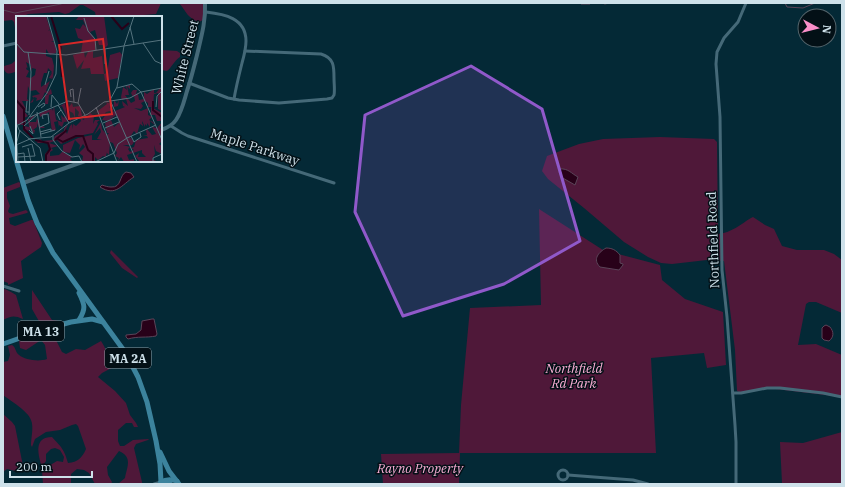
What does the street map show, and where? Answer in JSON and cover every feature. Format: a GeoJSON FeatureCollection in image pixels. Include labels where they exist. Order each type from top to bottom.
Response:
{"type":"FeatureCollection","features":[{"type":"Feature","properties":{"kind":"main road","name":"MA 2A"},"geometry":{"type":"LineString","coordinates":[[3,116],[16,160]]}},
{"type":"Feature","properties":{"kind":"main road","name":"MA 2A"},"geometry":{"type":"LineString","coordinates":[[17,162],[28,200],[37,223],[50,247],[124,352],[138,377],[146,398],[156,442],[160,464],[161,482]]}},
{"type":"Feature","properties":{"kind":"main road"},"geometry":{"type":"LineString","coordinates":[[75,283],[84,307],[82,320]]}},
{"type":"Feature","properties":{"kind":"main road","name":"MA 13"},"geometry":{"type":"LineString","coordinates":[[82,320],[87,312],[93,308]]}},
{"type":"Feature","properties":{"kind":"main road","name":"MA 13"},"geometry":{"type":"LineString","coordinates":[[3,344],[49,328],[82,320],[96,319],[103,322]]}},
{"type":"Feature","properties":{"kind":"main road"},"geometry":{"type":"LineString","coordinates":[[156,442],[169,471],[178,483]]}},
{"type":"Feature","properties":{"kind":"main road"},"geometry":{"type":"LineString","coordinates":[[161,482],[168,480],[178,483]]}},
{"type":"Feature","properties":{"kind":"main road"},"geometry":{"type":"LineString","coordinates":[[161,482],[170,484]]}},
{"type":"Feature","properties":{"kind":"street","name":"White Street"},"geometry":{"type":"LineString","coordinates":[[171,126],[178,116],[189,83],[203,31],[206,12],[205,3]]}},
{"type":"Feature","properties":{"kind":"street","name":"Northfield Road"},"geometry":{"type":"LineString","coordinates":[[736,484],[736,442],[733,393],[722,270],[720,117],[716,64],[721,44],[724,38],[738,22],[746,3]]}},
{"type":"Feature","properties":{"kind":"street"},"geometry":{"type":"LineString","coordinates":[[206,12],[226,15],[235,20],[239,24],[245,36],[244,51],[234,99]]}},
{"type":"Feature","properties":{"kind":"street"},"geometry":{"type":"LineString","coordinates":[[3,46],[16,43]]}},
{"type":"Feature","properties":{"kind":"street"},"geometry":{"type":"LineString","coordinates":[[189,83],[234,99],[279,103],[330,99],[333,97],[334,68],[332,62],[326,56],[321,54],[244,51]]}},
{"type":"Feature","properties":{"kind":"street"},"geometry":{"type":"LineString","coordinates":[[162,130],[171,126]]}},
{"type":"Feature","properties":{"kind":"street","name":"Maple Parkway"},"geometry":{"type":"LineString","coordinates":[[171,126],[188,136],[334,183]]}},
{"type":"Feature","properties":{"kind":"street"},"geometry":{"type":"LineString","coordinates":[[23,183],[82,162]]}},
{"type":"Feature","properties":{"kind":"street"},"geometry":{"type":"LineString","coordinates":[[3,286],[19,291]]}},
{"type":"Feature","properties":{"kind":"street"},"geometry":{"type":"LineString","coordinates":[[733,393],[767,388],[780,388],[823,393],[842,397]]}},
{"type":"Feature","properties":{"kind":"street"},"geometry":{"type":"LineString","coordinates":[[568,475],[633,480],[648,484]]}},
{"type":"Feature","properties":{"kind":"street"},"geometry":{"type":"LineString","coordinates":[[154,484],[161,482]]}},
{"type":"Feature","properties":{"kind":"highlighted area"},"geometry":{"type":"Polygon","coordinates":[[[471,66],[542,109],[580,241],[504,284],[403,316],[355,212],[365,115],[471,66]]]}},
{"type":"Feature","properties":{"kind":"green space"},"geometry":{"type":"Polygon","coordinates":[[[3,3],[161,3],[156,14],[142,16],[96,16],[95,12],[83,5],[80,5],[69,13],[65,14],[59,12],[16,16],[16,33],[14,22],[12,20],[3,21],[3,3]]]}},
{"type":"Feature","properties":{"kind":"green space"},"geometry":{"type":"Polygon","coordinates":[[[179,3],[204,3],[203,20],[199,22],[192,19],[179,3]]]}},
{"type":"Feature","properties":{"kind":"green space"},"geometry":{"type":"Polygon","coordinates":[[[162,50],[177,51],[180,53],[180,57],[167,71],[162,70],[162,50]]]}},
{"type":"Feature","properties":{"kind":"green space"},"geometry":{"type":"Polygon","coordinates":[[[16,61],[16,71],[10,73],[5,72],[3,67],[16,61]]]}},
{"type":"Feature","properties":{"kind":"green space"},"geometry":{"type":"Polygon","coordinates":[[[660,137],[714,139],[717,142],[718,234],[732,230],[753,217],[774,229],[782,246],[797,250],[824,250],[834,254],[842,260],[842,313],[816,302],[809,302],[806,304],[798,345],[816,344],[842,355],[842,397],[767,388],[741,393],[737,391],[735,350],[724,261],[707,260],[672,264],[661,263],[648,257],[624,242],[548,179],[542,171],[547,156],[579,144],[603,139],[660,137]]]}},
{"type":"Feature","properties":{"kind":"green space"},"geometry":{"type":"Polygon","coordinates":[[[19,182],[20,187],[7,192],[7,198],[10,206],[8,211],[9,213],[13,214],[26,210],[28,212],[9,218],[10,224],[15,226],[33,220],[42,243],[41,247],[21,261],[23,278],[8,285],[8,283],[3,281],[3,188],[19,182]]]}},
{"type":"Feature","properties":{"kind":"green space","name":"Northfield Rd Park"},"geometry":{"type":"Polygon","coordinates":[[[539,209],[603,250],[660,265],[662,280],[685,299],[723,312],[726,365],[707,368],[704,353],[651,358],[656,453],[460,453],[459,484],[383,484],[381,454],[459,453],[461,405],[470,308],[541,305],[539,209]]]}},
{"type":"Feature","properties":{"kind":"green space"},"geometry":{"type":"Polygon","coordinates":[[[111,250],[138,277],[137,278],[122,268],[110,253],[111,250]]]}},
{"type":"Feature","properties":{"kind":"green space"},"geometry":{"type":"Polygon","coordinates":[[[5,289],[16,295],[23,319],[13,316],[3,320],[3,290],[5,289]]]}},
{"type":"Feature","properties":{"kind":"green space"},"geometry":{"type":"Polygon","coordinates":[[[32,290],[52,320],[59,321],[46,324],[40,323],[32,309],[32,290]]]}},
{"type":"Feature","properties":{"kind":"green space"},"geometry":{"type":"Polygon","coordinates":[[[55,329],[56,340],[62,352],[66,354],[76,349],[85,350],[101,341],[112,362],[123,360],[123,362],[102,373],[98,377],[115,391],[126,403],[130,415],[138,427],[134,427],[132,423],[126,423],[118,430],[118,441],[120,446],[124,446],[133,440],[149,439],[136,444],[134,448],[142,484],[118,484],[125,478],[128,466],[128,459],[119,451],[107,467],[108,475],[112,482],[111,484],[95,484],[89,473],[84,470],[77,469],[71,474],[71,484],[43,484],[42,470],[57,461],[63,462],[64,457],[60,450],[55,448],[51,449],[46,454],[46,461],[44,464],[41,464],[38,451],[42,440],[52,437],[62,449],[68,463],[79,459],[86,449],[76,424],[60,430],[46,432],[35,439],[32,447],[31,420],[19,406],[3,395],[3,362],[8,361],[10,355],[8,346],[12,345],[22,357],[36,360],[47,359],[45,345],[41,340],[26,350],[20,348],[19,341],[20,339],[55,329]]]}},
{"type":"Feature","properties":{"kind":"green space"},"geometry":{"type":"Polygon","coordinates":[[[3,414],[15,426],[24,471],[20,472],[7,469],[3,472],[3,414]]]}},
{"type":"Feature","properties":{"kind":"green space"},"geometry":{"type":"Polygon","coordinates":[[[842,432],[842,484],[760,484],[782,483],[780,442],[803,443],[842,432]]]}},
{"type":"Feature","properties":{"kind":"shaded area"},"geometry":{"type":"Polygon","coordinates":[[[560,169],[568,170],[578,177],[575,185],[561,177],[559,172],[560,169]]]}},
{"type":"Feature","properties":{"kind":"shaded area"},"geometry":{"type":"Polygon","coordinates":[[[126,172],[131,173],[134,177],[118,189],[110,191],[100,187],[102,185],[108,187],[117,186],[122,176],[126,172]]]}},
{"type":"Feature","properties":{"kind":"shaded area"},"geometry":{"type":"Polygon","coordinates":[[[606,248],[614,250],[620,255],[620,263],[623,265],[619,270],[600,267],[598,264],[597,256],[606,248]]]}},
{"type":"Feature","properties":{"kind":"shaded area"},"geometry":{"type":"Polygon","coordinates":[[[154,319],[157,334],[156,336],[128,339],[126,337],[126,335],[136,334],[141,330],[142,321],[154,319]]]}},
{"type":"Feature","properties":{"kind":"shaded area"},"geometry":{"type":"Polygon","coordinates":[[[826,325],[830,327],[833,333],[832,338],[829,341],[822,338],[822,328],[826,325]]]}},
{"type":"Feature","properties":{"kind":"waterway"},"geometry":{"type":"LineString","coordinates":[[3,10],[15,13],[63,3]]}},
{"type":"Feature","properties":{"kind":"waterway"},"geometry":{"type":"LineString","coordinates":[[581,3],[591,3]]}},
{"type":"Feature","properties":{"kind":"waterway"},"geometry":{"type":"LineString","coordinates":[[602,3],[609,3]]}},
{"type":"Feature","properties":{"kind":"waterway"},"geometry":{"type":"LineString","coordinates":[[785,3],[787,7],[803,8],[815,3]]}},
{"type":"Feature","properties":{"kind":"park label","name":"Rayno Property"},"geometry":{"type":"Point","coordinates":[420,468]}}]}
